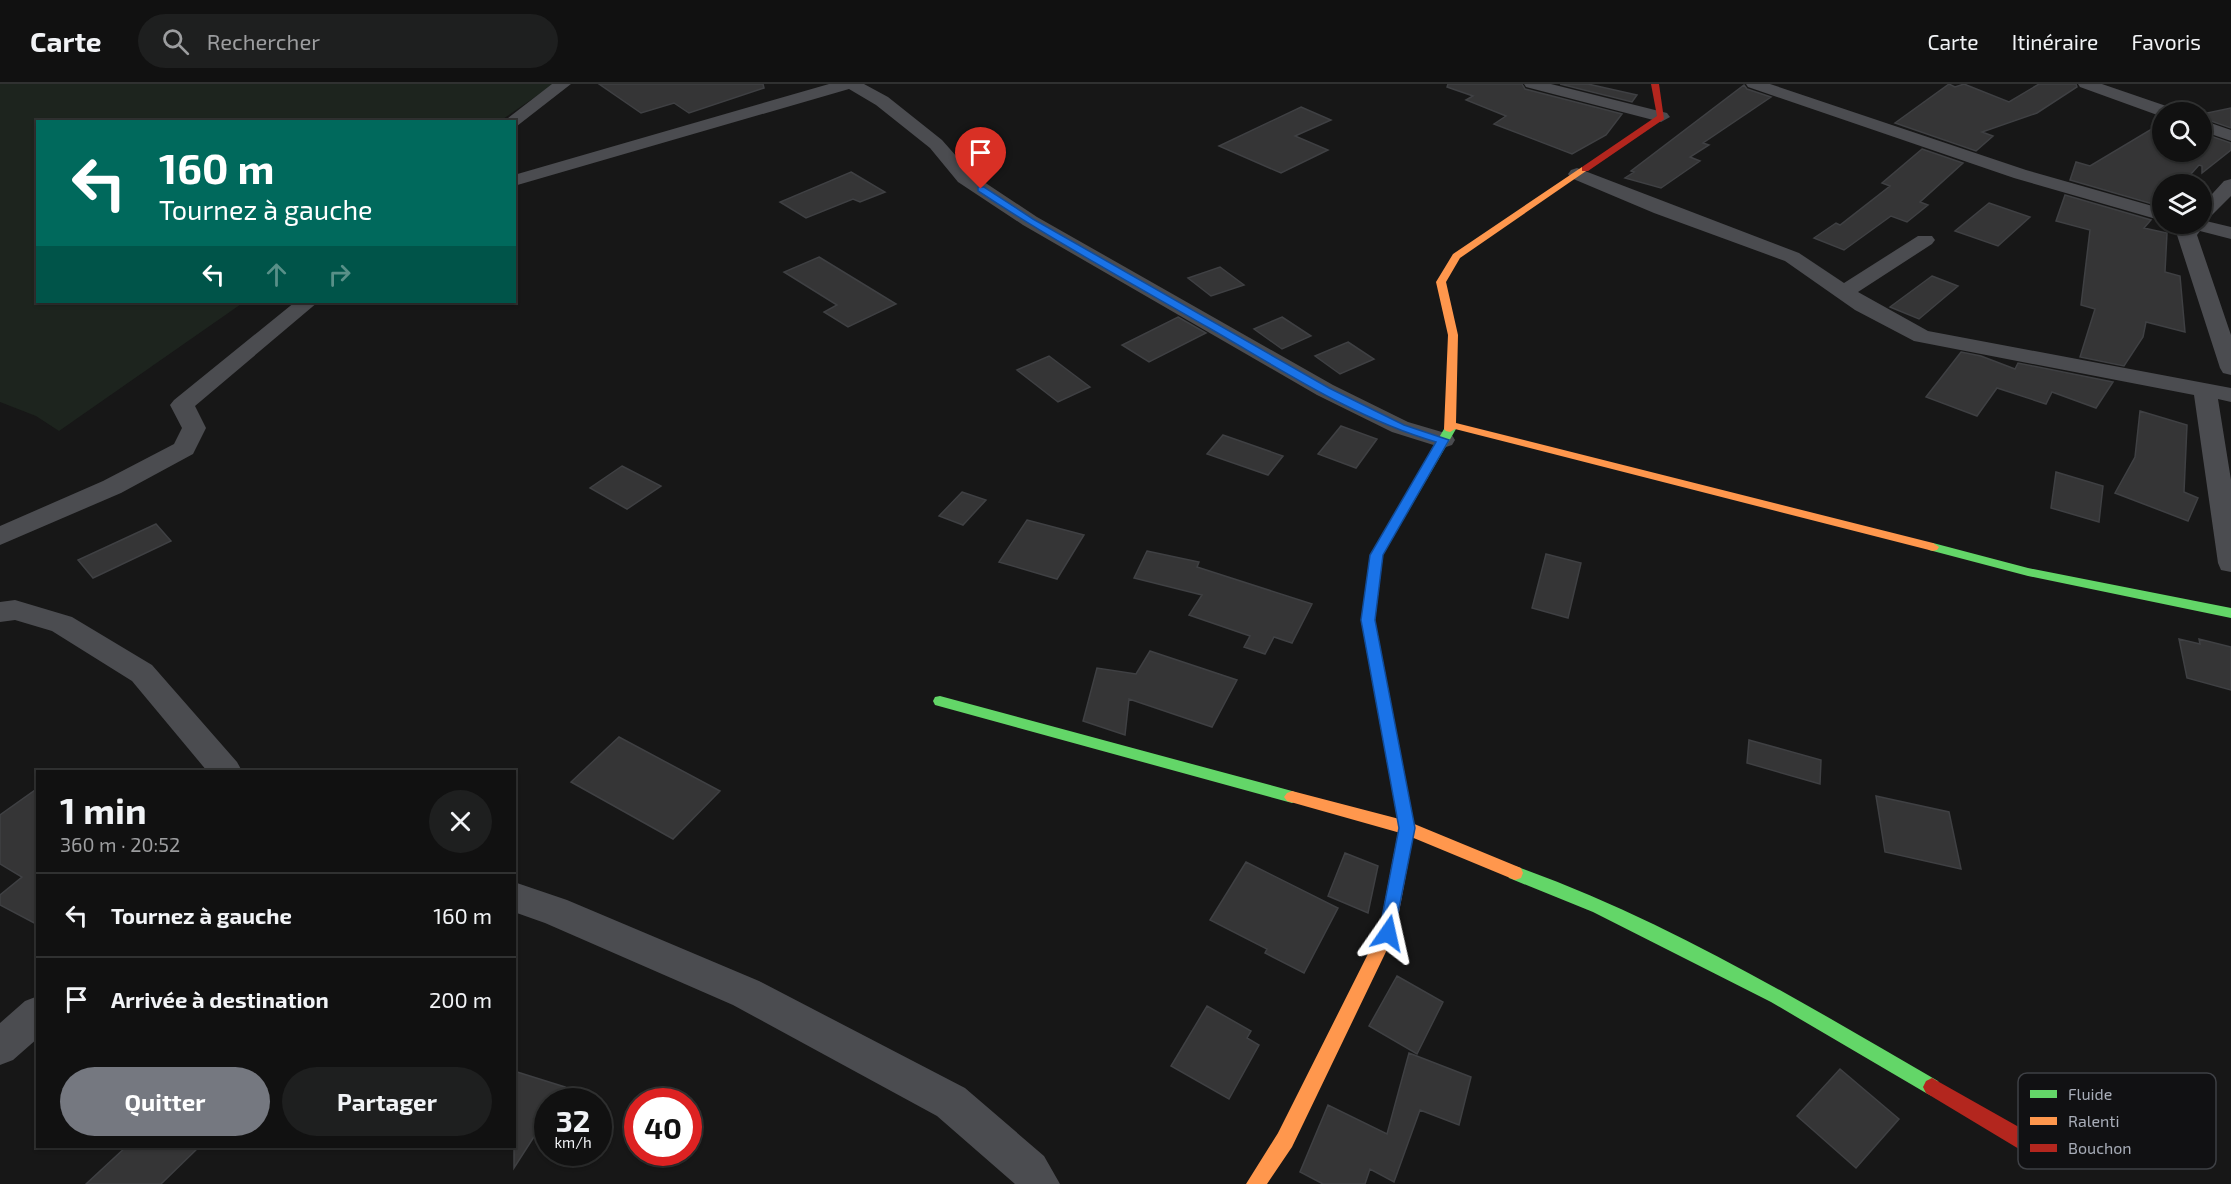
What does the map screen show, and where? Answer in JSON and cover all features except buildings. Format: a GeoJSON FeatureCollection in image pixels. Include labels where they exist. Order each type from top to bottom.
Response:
{"type":"FeatureCollection","features":[{"type":"Feature","properties":{"kind":"street"},"geometry":{"type":"LineString","coordinates":[[514,120],[563,84]]}},
{"type":"Feature","properties":{"kind":"street"},"geometry":{"type":"LineString","coordinates":[[516,180],[699,127],[760,106],[850,84],[882,101],[936,144],[965,178],[1030,221],[1325,390],[1400,427],[1447,433],[2028,572],[2231,613]]}},
{"type":"Feature","properties":{"kind":"street"},"geometry":{"type":"LineString","coordinates":[[1532,84],[1661,117]]}},
{"type":"Feature","properties":{"kind":"street"},"geometry":{"type":"LineString","coordinates":[[1654,84],[1661,117]]}},
{"type":"Feature","properties":{"kind":"street"},"geometry":{"type":"LineString","coordinates":[[1754,84],[2020,174],[2152,211]]}},
{"type":"Feature","properties":{"kind":"street"},"geometry":{"type":"LineString","coordinates":[[2086,84],[2152,107]]}},
{"type":"Feature","properties":{"kind":"street"},"geometry":{"type":"LineString","coordinates":[[1256,1184],[1285,1140],[1388,933],[1407,828],[1368,620],[1377,555],[1447,433],[1453,335],[1441,282],[1456,256],[1661,117]]}},
{"type":"Feature","properties":{"kind":"street"},"geometry":{"type":"LineString","coordinates":[[2212,129],[2231,136]]}},
{"type":"Feature","properties":{"kind":"street"},"geometry":{"type":"LineString","coordinates":[[1577,174],[1661,209],[1792,257],[1844,292],[1922,336],[2205,392],[2231,395]]}},
{"type":"Feature","properties":{"kind":"street"},"geometry":{"type":"LineString","coordinates":[[2212,205],[2231,185]]}},
{"type":"Feature","properties":{"kind":"street"},"geometry":{"type":"LineString","coordinates":[[2212,228],[2231,233]]}},
{"type":"Feature","properties":{"kind":"street"},"geometry":{"type":"LineString","coordinates":[[2188,234],[2231,368]]}},
{"type":"Feature","properties":{"kind":"street"},"geometry":{"type":"LineString","coordinates":[[1844,292],[1925,240]]}},
{"type":"Feature","properties":{"kind":"street"},"geometry":{"type":"LineString","coordinates":[[0,536],[112,487],[184,449],[194,428],[182,405],[306,303]]}},
{"type":"Feature","properties":{"kind":"street"},"geometry":{"type":"LineString","coordinates":[[2205,392],[2231,563]]}},
{"type":"Feature","properties":{"kind":"street"},"geometry":{"type":"LineString","coordinates":[[0,612],[15,610],[62,624],[142,673],[225,770]]}},
{"type":"Feature","properties":{"kind":"street"},"geometry":{"type":"LineString","coordinates":[[940,701],[1407,828],[1599,907],[1777,996],[2018,1137]]}},
{"type":"Feature","properties":{"kind":"street"},"geometry":{"type":"LineString","coordinates":[[516,898],[555,911],[746,993],[951,1102],[1030,1170],[1040,1184]]}},
{"type":"Feature","properties":{"kind":"street"},"geometry":{"type":"LineString","coordinates":[[0,1047],[36,1015]]}},
{"type":"Feature","properties":{"kind":"shaded area"},"geometry":{"type":"Polygon","coordinates":[[[0,84],[554,84],[501,120],[36,120],[36,303],[243,303],[59,431],[36,416],[0,402],[0,84]]]}},
{"type":"Feature","properties":{"kind":"traffic: fast"},"geometry":{"type":"LineString","coordinates":[[1403,848],[1407,828],[1368,620],[1377,555],[1450,429]]}},
{"type":"Feature","properties":{"kind":"traffic: fast"},"geometry":{"type":"LineString","coordinates":[[1933,547],[2028,572],[2231,613]]}},
{"type":"Feature","properties":{"kind":"traffic: fast"},"geometry":{"type":"LineString","coordinates":[[940,701],[1292,797]]}},
{"type":"Feature","properties":{"kind":"traffic: fast"},"geometry":{"type":"LineString","coordinates":[[1515,873],[1599,907],[1777,996],[1932,1087]]}},
{"type":"Feature","properties":{"kind":"traffic: slow"},"geometry":{"type":"LineString","coordinates":[[1450,429],[1453,335],[1441,282],[1456,256],[1585,169]]}},
{"type":"Feature","properties":{"kind":"traffic: slow"},"geometry":{"type":"LineString","coordinates":[[1452,425],[1933,547]]}},
{"type":"Feature","properties":{"kind":"traffic: slow"},"geometry":{"type":"LineString","coordinates":[[1292,797],[1407,828],[1515,873]]}},
{"type":"Feature","properties":{"kind":"traffic: slow"},"geometry":{"type":"LineString","coordinates":[[1256,1184],[1285,1140],[1387,933],[1403,848]]}},
{"type":"Feature","properties":{"kind":"traffic: jam"},"geometry":{"type":"LineString","coordinates":[[1585,169],[1661,117],[1655,84]]}},
{"type":"Feature","properties":{"kind":"traffic: jam"},"geometry":{"type":"LineString","coordinates":[[1932,1087],[2018,1137]]}},
{"type":"Feature","properties":{"kind":"route"},"geometry":{"type":"LineString","coordinates":[[981,189],[1030,221],[1325,390],[1400,427],[1443,440],[1377,555],[1368,620],[1407,828],[1388,933]]}}]}
